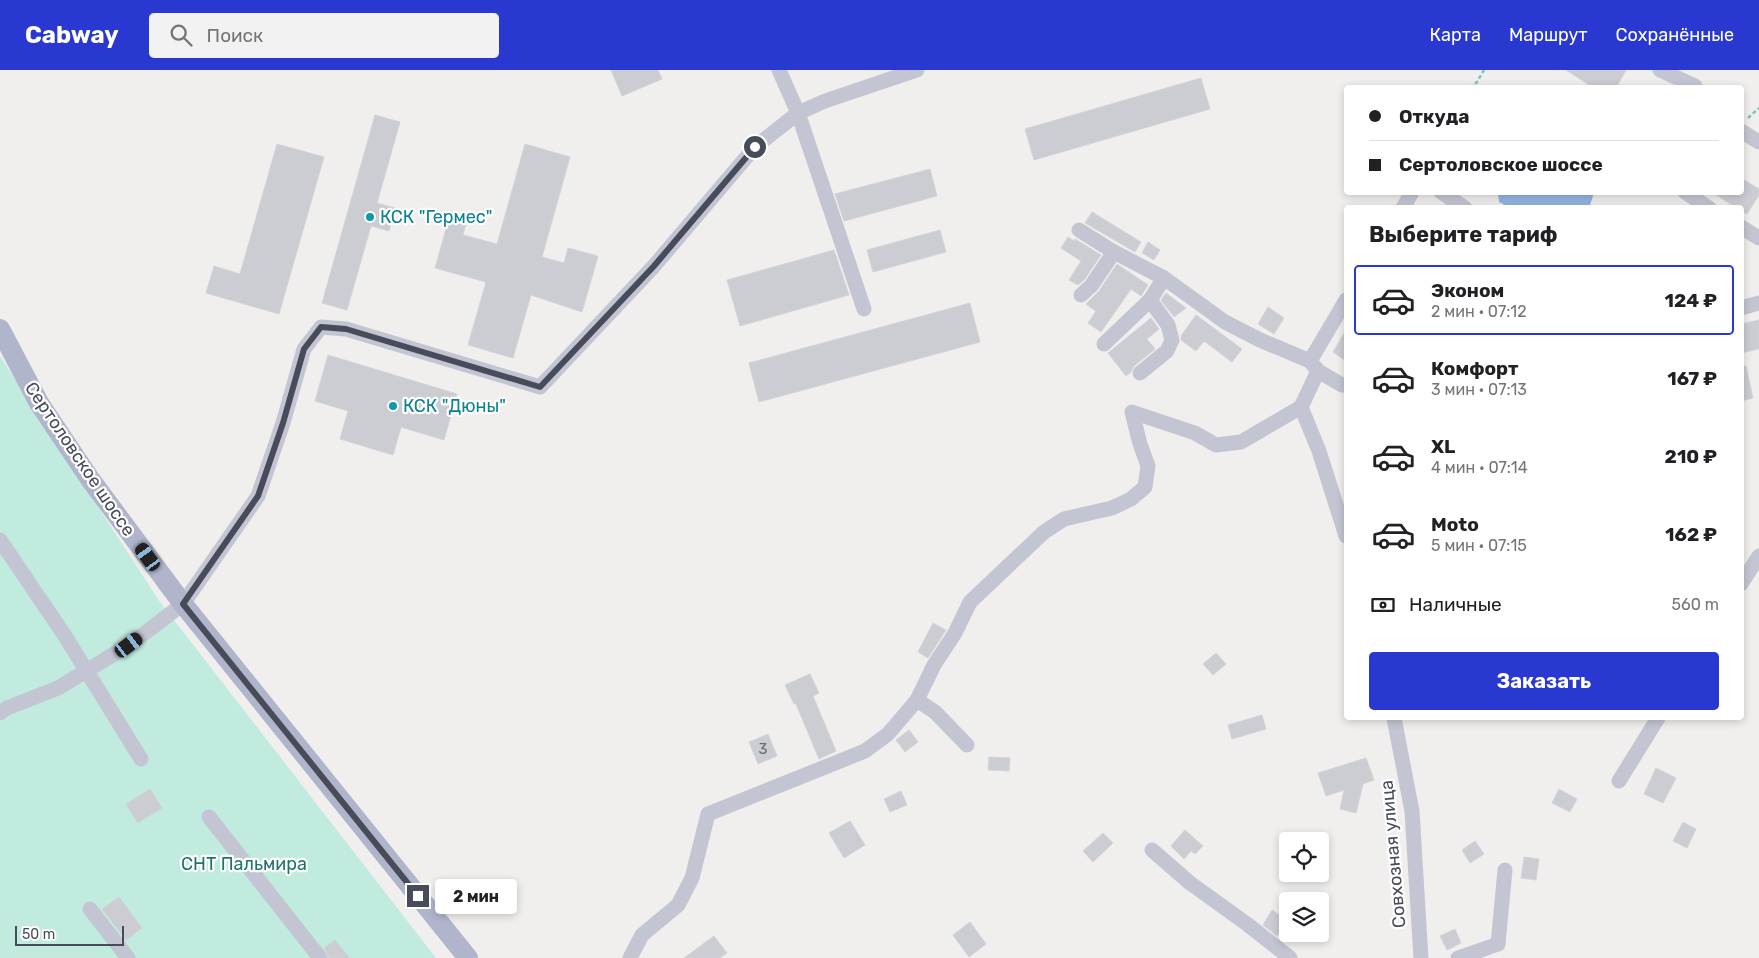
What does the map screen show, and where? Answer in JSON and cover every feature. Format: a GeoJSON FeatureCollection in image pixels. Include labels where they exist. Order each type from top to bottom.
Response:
{"type":"FeatureCollection","features":[{"type":"Feature","properties":{"kind":"main road","name":"Сертоловское шоссе"},"geometry":{"type":"LineString","coordinates":[[0,329],[39,403],[90,480],[183,604],[468,958]]}},
{"type":"Feature","properties":{"kind":"street"},"geometry":{"type":"LineString","coordinates":[[779,70],[798,113],[864,309]]}},
{"type":"Feature","properties":{"kind":"street"},"geometry":{"type":"LineString","coordinates":[[0,713],[6,708],[58,688],[129,645],[183,604],[258,496],[283,423],[304,349],[321,327],[346,329],[540,387],[654,266],[755,147],[798,113],[824,101],[917,70]]}},
{"type":"Feature","properties":{"kind":"street"},"geometry":{"type":"LineString","coordinates":[[1660,70],[1691,85]]}},
{"type":"Feature","properties":{"kind":"street"},"geometry":{"type":"LineString","coordinates":[[1687,70],[1694,85]]}},
{"type":"Feature","properties":{"kind":"street"},"geometry":{"type":"LineString","coordinates":[[1744,125],[1759,142]]}},
{"type":"Feature","properties":{"kind":"street"},"geometry":{"type":"LineString","coordinates":[[1446,195],[1460,205]]}},
{"type":"Feature","properties":{"kind":"street"},"geometry":{"type":"LineString","coordinates":[[1690,195],[1704,205]]}},
{"type":"Feature","properties":{"kind":"street"},"geometry":{"type":"LineString","coordinates":[[1744,229],[1759,238]]}},
{"type":"Feature","properties":{"kind":"street"},"geometry":{"type":"LineString","coordinates":[[1079,230],[1114,252],[1164,278],[1225,322],[1314,366],[1344,385]]}},
{"type":"Feature","properties":{"kind":"street"},"geometry":{"type":"LineString","coordinates":[[1081,295],[1091,286],[1114,252]]}},
{"type":"Feature","properties":{"kind":"street"},"geometry":{"type":"LineString","coordinates":[[1104,344],[1150,300],[1164,278]]}},
{"type":"Feature","properties":{"kind":"street"},"geometry":{"type":"LineString","coordinates":[[1140,373],[1167,352],[1172,340],[1168,325],[1150,300]]}},
{"type":"Feature","properties":{"kind":"street"},"geometry":{"type":"LineString","coordinates":[[1344,304],[1314,366],[1301,407],[1318,451],[1344,530]]}},
{"type":"Feature","properties":{"kind":"street"},"geometry":{"type":"LineString","coordinates":[[1744,307],[1759,304]]}},
{"type":"Feature","properties":{"kind":"street"},"geometry":{"type":"LineString","coordinates":[[630,958],[642,935],[678,905],[692,878],[708,814],[865,751],[888,734],[917,700],[934,665],[955,633],[970,602],[1044,532],[1064,519],[1112,508],[1131,499],[1145,487],[1148,466],[1132,412],[1195,433],[1216,446],[1241,442],[1301,407]]}},
{"type":"Feature","properties":{"kind":"street"},"geometry":{"type":"LineString","coordinates":[[0,540],[65,636],[141,759]]}},
{"type":"Feature","properties":{"kind":"street"},"geometry":{"type":"LineString","coordinates":[[1744,579],[1759,556]]}},
{"type":"Feature","properties":{"kind":"street"},"geometry":{"type":"LineString","coordinates":[[917,700],[935,712],[967,744]]}},
{"type":"Feature","properties":{"kind":"street","name":"Совхозная улица"},"geometry":{"type":"LineString","coordinates":[[1394,720],[1412,811],[1421,958]]}},
{"type":"Feature","properties":{"kind":"street"},"geometry":{"type":"LineString","coordinates":[[1619,780],[1657,720]]}},
{"type":"Feature","properties":{"kind":"street"},"geometry":{"type":"LineString","coordinates":[[209,816],[320,958]]}},
{"type":"Feature","properties":{"kind":"street"},"geometry":{"type":"LineString","coordinates":[[1152,850],[1190,883],[1290,958]]}},
{"type":"Feature","properties":{"kind":"street"},"geometry":{"type":"LineString","coordinates":[[1458,958],[1498,944],[1505,870]]}},
{"type":"Feature","properties":{"kind":"street"},"geometry":{"type":"LineString","coordinates":[[90,909],[128,958]]}},
{"type":"Feature","properties":{"kind":"path"},"geometry":{"type":"LineString","coordinates":[[1474,85],[1484,70]]}},
{"type":"Feature","properties":{"kind":"path"},"geometry":{"type":"LineString","coordinates":[[1744,125],[1759,108]]}},
{"type":"Feature","properties":{"kind":"green space","name":"СНТ Пальмира"},"geometry":{"type":"Polygon","coordinates":[[[0,356],[160,602],[436,958],[0,958],[0,356]]]}},
{"type":"Feature","properties":{"kind":"water"},"geometry":{"type":"Polygon","coordinates":[[[1498,195],[1593,195],[1590,205],[1505,205],[1499,202],[1498,195]]]}},
{"type":"Feature","properties":{"kind":"building"},"geometry":{"type":"Polygon","coordinates":[[[611,70],[658,70],[662,79],[622,96],[611,70]]]}},
{"type":"Feature","properties":{"kind":"building"},"geometry":{"type":"Polygon","coordinates":[[[1566,70],[1626,70],[1618,85],[1589,85],[1566,70]]]}},
{"type":"Feature","properties":{"kind":"building"},"geometry":{"type":"Polygon","coordinates":[[[1201,78],[1210,109],[1034,160],[1025,129],[1201,78]]]}},
{"type":"Feature","properties":{"kind":"building","name":"КСК \"Гермес\""},"geometry":{"type":"Polygon","coordinates":[[[375,115],[400,122],[377,203],[395,208],[389,231],[371,226],[347,310],[322,303],[375,115]]]}},
{"type":"Feature","properties":{"kind":"building"},"geometry":{"type":"Polygon","coordinates":[[[277,144],[324,157],[279,314],[206,293],[214,266],[240,274],[277,144]]]}},
{"type":"Feature","properties":{"kind":"building"},"geometry":{"type":"Polygon","coordinates":[[[525,144],[570,157],[542,257],[564,263],[568,248],[598,256],[582,312],[531,295],[513,358],[468,345],[486,282],[435,268],[451,211],[468,216],[463,235],[497,244],[525,144]]]}},
{"type":"Feature","properties":{"kind":"building"},"geometry":{"type":"Polygon","coordinates":[[[930,169],[937,196],[844,221],[835,194],[930,169]]]}},
{"type":"Feature","properties":{"kind":"building"},"geometry":{"type":"Polygon","coordinates":[[[1744,180],[1759,189],[1759,195],[1747,214],[1744,212],[1744,205],[1732,205],[1716,195],[1744,195],[1744,180]]]}},
{"type":"Feature","properties":{"kind":"building"},"geometry":{"type":"Polygon","coordinates":[[[1092,212],[1141,242],[1135,252],[1085,223],[1092,212]]]}},
{"type":"Feature","properties":{"kind":"building"},"geometry":{"type":"Polygon","coordinates":[[[940,230],[946,252],[873,272],[867,250],[940,230]]]}},
{"type":"Feature","properties":{"kind":"building"},"geometry":{"type":"Polygon","coordinates":[[[1068,237],[1074,241],[1075,239],[1101,255],[1084,280],[1078,285],[1069,280],[1081,261],[1061,248],[1068,237]]]}},
{"type":"Feature","properties":{"kind":"building"},"geometry":{"type":"Polygon","coordinates":[[[1148,242],[1160,250],[1154,260],[1142,253],[1148,242]]]}},
{"type":"Feature","properties":{"kind":"building"},"geometry":{"type":"Polygon","coordinates":[[[834,250],[849,295],[740,326],[727,280],[834,250]]]}},
{"type":"Feature","properties":{"kind":"building"},"geometry":{"type":"Polygon","coordinates":[[[1117,264],[1148,285],[1141,296],[1131,289],[1101,332],[1088,323],[1096,311],[1086,304],[1099,291],[1117,264]]]}},
{"type":"Feature","properties":{"kind":"building"},"geometry":{"type":"Polygon","coordinates":[[[1166,293],[1186,308],[1174,317],[1161,300],[1166,293]]]}},
{"type":"Feature","properties":{"kind":"building"},"geometry":{"type":"Polygon","coordinates":[[[970,303],[980,342],[759,402],[749,363],[970,303]]]}},
{"type":"Feature","properties":{"kind":"building"},"geometry":{"type":"Polygon","coordinates":[[[1268,307],[1284,318],[1274,334],[1258,324],[1268,307]]]}},
{"type":"Feature","properties":{"kind":"building"},"geometry":{"type":"Polygon","coordinates":[[[1196,315],[1242,349],[1232,362],[1204,341],[1196,351],[1181,340],[1181,336],[1196,315]]]}},
{"type":"Feature","properties":{"kind":"building"},"geometry":{"type":"Polygon","coordinates":[[[1151,318],[1159,329],[1147,339],[1155,349],[1134,366],[1126,376],[1108,353],[1151,318]]]}},
{"type":"Feature","properties":{"kind":"building"},"geometry":{"type":"Polygon","coordinates":[[[1759,320],[1759,349],[1744,352],[1744,323],[1759,320]]]}},
{"type":"Feature","properties":{"kind":"building"},"geometry":{"type":"Polygon","coordinates":[[[1344,333],[1344,360],[1333,352],[1344,333]]]}},
{"type":"Feature","properties":{"kind":"building","name":"КСК \"Дюны\""},"geometry":{"type":"Polygon","coordinates":[[[328,355],[457,394],[444,440],[401,427],[393,455],[340,439],[348,411],[315,401],[328,355]]]}},
{"type":"Feature","properties":{"kind":"building"},"geometry":{"type":"Polygon","coordinates":[[[1744,366],[1746,366],[1753,398],[1744,400],[1744,366]]]}},
{"type":"Feature","properties":{"kind":"building"},"geometry":{"type":"Polygon","coordinates":[[[933,623],[946,630],[928,658],[918,652],[933,623]]]}},
{"type":"Feature","properties":{"kind":"building"},"geometry":{"type":"Polygon","coordinates":[[[1216,653],[1226,664],[1213,675],[1203,664],[1216,653]]]}},
{"type":"Feature","properties":{"kind":"building"},"geometry":{"type":"Polygon","coordinates":[[[810,674],[819,693],[813,696],[836,751],[819,759],[796,704],[794,704],[785,685],[810,674]]]}},
{"type":"Feature","properties":{"kind":"building"},"geometry":{"type":"Polygon","coordinates":[[[1262,715],[1266,729],[1232,739],[1228,725],[1262,715]]]}},
{"type":"Feature","properties":{"kind":"building"},"geometry":{"type":"Polygon","coordinates":[[[909,730],[918,742],[905,752],[896,740],[909,730]]]}},
{"type":"Feature","properties":{"kind":"building"},"geometry":{"type":"Polygon","coordinates":[[[768,734],[777,756],[758,764],[749,742],[768,734]]]}},
{"type":"Feature","properties":{"kind":"building"},"geometry":{"type":"Polygon","coordinates":[[[989,757],[1010,758],[1009,771],[988,770],[989,757]]]}},
{"type":"Feature","properties":{"kind":"building"},"geometry":{"type":"Polygon","coordinates":[[[1366,758],[1374,780],[1363,784],[1356,813],[1340,809],[1344,790],[1326,796],[1318,773],[1366,758]]]}},
{"type":"Feature","properties":{"kind":"building"},"geometry":{"type":"Polygon","coordinates":[[[1656,768],[1676,778],[1663,803],[1644,794],[1656,768]]]}},
{"type":"Feature","properties":{"kind":"building"},"geometry":{"type":"Polygon","coordinates":[[[150,789],[162,808],[138,823],[126,804],[150,789]]]}},
{"type":"Feature","properties":{"kind":"building"},"geometry":{"type":"Polygon","coordinates":[[[1559,789],[1577,799],[1570,812],[1552,803],[1559,789]]]}},
{"type":"Feature","properties":{"kind":"building"},"geometry":{"type":"Polygon","coordinates":[[[901,791],[907,805],[890,812],[884,799],[901,791]]]}},
{"type":"Feature","properties":{"kind":"building"},"geometry":{"type":"Polygon","coordinates":[[[850,821],[865,845],[844,858],[829,833],[850,821]]]}},
{"type":"Feature","properties":{"kind":"building"},"geometry":{"type":"Polygon","coordinates":[[[1683,822],[1696,829],[1687,848],[1673,841],[1683,822]]]}},
{"type":"Feature","properties":{"kind":"building"},"geometry":{"type":"Polygon","coordinates":[[[1185,830],[1203,846],[1195,854],[1191,851],[1184,859],[1171,846],[1185,830]]]}},
{"type":"Feature","properties":{"kind":"building"},"geometry":{"type":"Polygon","coordinates":[[[1103,833],[1113,843],[1093,862],[1083,851],[1103,833]]]}},
{"type":"Feature","properties":{"kind":"building"},"geometry":{"type":"Polygon","coordinates":[[[1475,841],[1484,854],[1470,863],[1462,850],[1475,841]]]}},
{"type":"Feature","properties":{"kind":"building"},"geometry":{"type":"Polygon","coordinates":[[[1524,857],[1539,859],[1536,880],[1521,878],[1524,857]]]}},
{"type":"Feature","properties":{"kind":"building"},"geometry":{"type":"Polygon","coordinates":[[[119,897],[142,928],[126,940],[102,909],[119,897]]]}},
{"type":"Feature","properties":{"kind":"building"},"geometry":{"type":"Polygon","coordinates":[[[1272,910],[1279,915],[1279,933],[1277,936],[1263,925],[1272,910]]]}},
{"type":"Feature","properties":{"kind":"building"},"geometry":{"type":"Polygon","coordinates":[[[970,922],[986,944],[969,957],[953,935],[970,922]]]}},
{"type":"Feature","properties":{"kind":"building"},"geometry":{"type":"Polygon","coordinates":[[[1455,929],[1461,943],[1447,950],[1440,936],[1455,929]]]}},
{"type":"Feature","properties":{"kind":"building"},"geometry":{"type":"Polygon","coordinates":[[[714,936],[727,953],[720,958],[684,958],[714,936]]]}},
{"type":"Feature","properties":{"kind":"building"},"geometry":{"type":"Polygon","coordinates":[[[335,940],[350,958],[329,958],[324,948],[335,940]]]}},
{"type":"Feature","properties":{"kind":"place","name":"КСК \"Гермес\""},"geometry":{"type":"Point","coordinates":[370,217]}},
{"type":"Feature","properties":{"kind":"place","name":"КСК \"Дюны\""},"geometry":{"type":"Point","coordinates":[393,406]}},
{"type":"Feature","properties":{"kind":"route"},"geometry":{"type":"LineString","coordinates":[[418,896],[183,604],[258,496],[283,423],[304,349],[321,327],[346,329],[540,387],[654,266],[755,147]]}}]}
